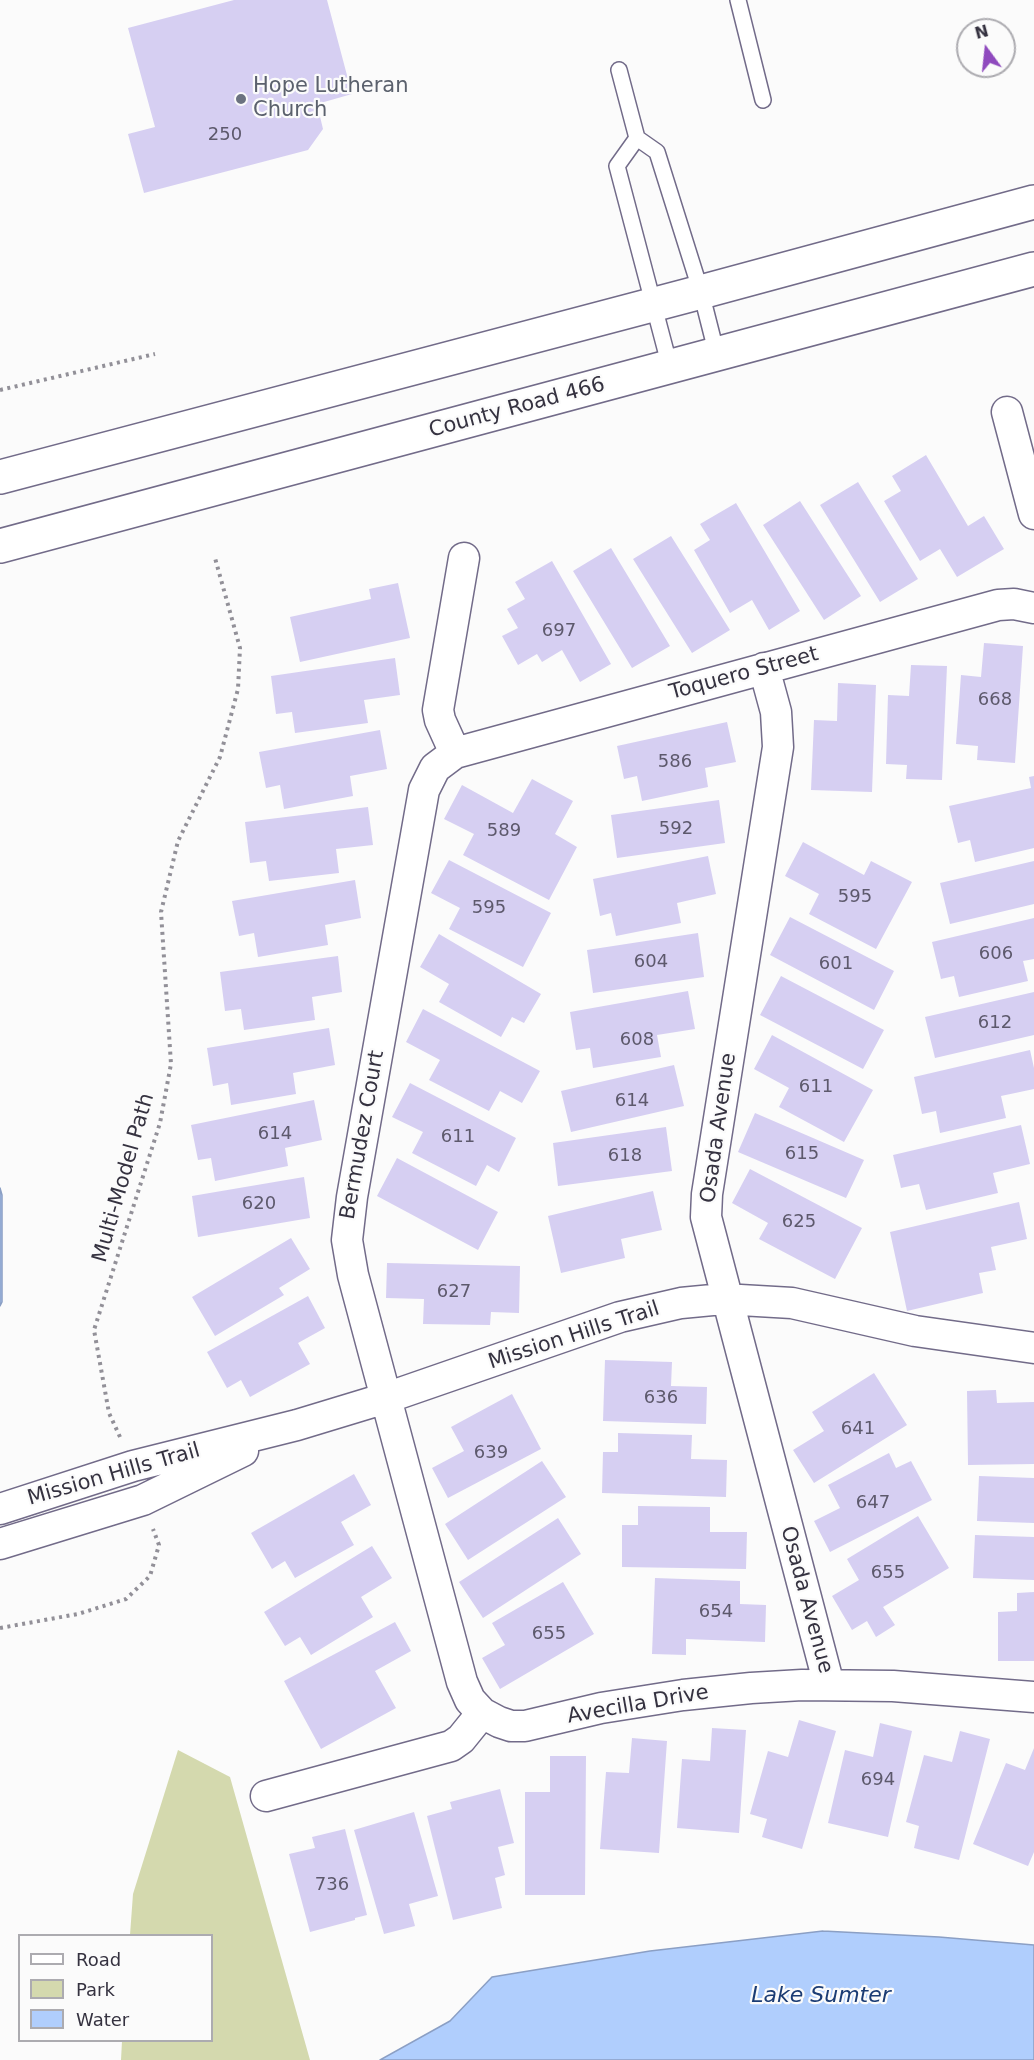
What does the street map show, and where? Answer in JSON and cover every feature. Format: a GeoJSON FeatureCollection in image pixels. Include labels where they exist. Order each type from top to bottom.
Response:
{"type":"FeatureCollection","features":[{"type":"Feature","properties":{"kind":"main road"},"geometry":{"type":"LineString","coordinates":[[0,477],[1034,202]]}},
{"type":"Feature","properties":{"kind":"main road","name":"County Road 466"},"geometry":{"type":"LineString","coordinates":[[0,546],[1034,269]]}},
{"type":"Feature","properties":{"kind":"street"},"geometry":{"type":"LineString","coordinates":[[1007,412],[1034,514]]}},
{"type":"Feature","properties":{"kind":"street"},"geometry":{"type":"LineString","coordinates":[[455,753],[440,720],[438,710],[464,558]]}},
{"type":"Feature","properties":{"kind":"street","name":"Toquero Street"},"geometry":{"type":"LineString","coordinates":[[455,753],[998,605],[1014,604],[1034,608]]}},
{"type":"Feature","properties":{"kind":"street","name":"Osada Avenue"},"geometry":{"type":"LineString","coordinates":[[764,668],[778,723],[777,760],[706,1206],[709,1233],[726,1300],[829,1685]]}},
{"type":"Feature","properties":{"kind":"street","name":"Bermudez Court"},"geometry":{"type":"LineString","coordinates":[[455,753],[435,768],[423,790],[347,1225],[347,1240],[353,1275],[462,1682],[470,1700],[482,1713]]}},
{"type":"Feature","properties":{"kind":"street","name":"Mission Hills Trail"},"geometry":{"type":"LineString","coordinates":[[0,1509],[133,1466],[297,1425],[386,1398],[631,1314],[681,1303],[726,1300],[792,1303],[915,1331],[1034,1348]]}},
{"type":"Feature","properties":{"kind":"street","name":"Mission Hills Trail"},"geometry":{"type":"LineString","coordinates":[[0,1544],[143,1500],[297,1425]]}},
{"type":"Feature","properties":{"kind":"street","name":"Avecilla Drive"},"geometry":{"type":"LineString","coordinates":[[482,1713],[512,1726],[525,1726],[601,1708],[683,1695],[751,1688],[829,1685],[893,1686],[1034,1697]]}},
{"type":"Feature","properties":{"kind":"street"},"geometry":{"type":"LineString","coordinates":[[266,1796],[451,1746],[461,1739],[482,1713]]}},
{"type":"Feature","properties":{"kind":"lane"},"geometry":{"type":"LineString","coordinates":[[738,0],[763,100]]}},
{"type":"Feature","properties":{"kind":"lane"},"geometry":{"type":"LineString","coordinates":[[620,70],[637,138],[657,152],[717,355]]}},
{"type":"Feature","properties":{"kind":"lane"},"geometry":{"type":"LineString","coordinates":[[637,138],[617,166],[670,367]]}},
{"type":"Feature","properties":{"kind":"path"},"geometry":{"type":"LineString","coordinates":[[0,390],[155,354]]}},
{"type":"Feature","properties":{"kind":"path","name":"Multi-Model Path"},"geometry":{"type":"LineString","coordinates":[[133,1466],[109,1413],[93,1330],[160,1123],[171,1064],[161,912],[178,841],[220,757],[238,689],[240,648],[215,558]]}},
{"type":"Feature","properties":{"kind":"path"},"geometry":{"type":"LineString","coordinates":[[0,1628],[78,1614],[126,1599],[150,1576],[159,1545],[143,1500]]}},
{"type":"Feature","properties":{"kind":"green space"},"geometry":{"type":"Polygon","coordinates":[[[178,1750],[230,1777],[310,2060],[121,2060],[122,2042],[213,2042],[213,1934],[130,1934],[133,1894],[178,1750]]]}},
{"type":"Feature","properties":{"kind":"water"},"geometry":{"type":"Polygon","coordinates":[[[0,1188],[2,1195],[2,1302],[0,1306],[0,1188]]]}},
{"type":"Feature","properties":{"kind":"water","name":"Lake Sumter"},"geometry":{"type":"Polygon","coordinates":[[[823,1931],[1034,1945],[1034,2060],[380,2060],[450,2021],[492,1977],[650,1951],[823,1931]]]}},
{"type":"Feature","properties":{"kind":"building","name":"Hope Lutheran Church"},"geometry":{"type":"Polygon","coordinates":[[[234,0],[327,0],[352,94],[317,104],[323,129],[308,150],[144,193],[128,134],[155,127],[128,28],[234,0]]]}},
{"type":"Feature","properties":{"kind":"building"},"geometry":{"type":"Polygon","coordinates":[[[926,455],[968,526],[984,516],[1004,549],[957,577],[940,549],[920,561],[884,501],[901,491],[892,476],[926,455]]]}},
{"type":"Feature","properties":{"kind":"building"},"geometry":{"type":"Polygon","coordinates":[[[858,482],[918,579],[880,602],[820,505],[858,482]]]}},
{"type":"Feature","properties":{"kind":"building"},"geometry":{"type":"Polygon","coordinates":[[[800,501],[861,596],[824,620],[763,525],[800,501]]]}},
{"type":"Feature","properties":{"kind":"building"},"geometry":{"type":"Polygon","coordinates":[[[736,503],[800,611],[769,630],[752,600],[730,613],[694,550],[710,540],[700,524],[736,503]]]}},
{"type":"Feature","properties":{"kind":"building"},"geometry":{"type":"Polygon","coordinates":[[[671,536],[730,630],[692,653],[633,559],[671,536]]]}},
{"type":"Feature","properties":{"kind":"building"},"geometry":{"type":"Polygon","coordinates":[[[611,548],[670,646],[632,668],[573,571],[611,548]]]}},
{"type":"Feature","properties":{"kind":"building"},"geometry":{"type":"Polygon","coordinates":[[[552,561],[611,664],[580,682],[562,650],[542,662],[537,654],[518,665],[502,636],[518,628],[507,609],[525,599],[515,582],[552,561]]]}},
{"type":"Feature","properties":{"kind":"building"},"geometry":{"type":"Polygon","coordinates":[[[398,583],[410,638],[300,662],[290,617],[371,599],[369,589],[398,583]]]}},
{"type":"Feature","properties":{"kind":"building"},"geometry":{"type":"Polygon","coordinates":[[[984,643],[1023,646],[1015,763],[977,760],[978,746],[956,744],[961,675],[981,677],[984,643]]]}},
{"type":"Feature","properties":{"kind":"building"},"geometry":{"type":"Polygon","coordinates":[[[395,658],[400,695],[364,700],[368,723],[295,733],[292,712],[276,714],[271,676],[395,658]]]}},
{"type":"Feature","properties":{"kind":"building"},"geometry":{"type":"Polygon","coordinates":[[[911,665],[947,666],[942,780],[906,779],[907,765],[886,764],[888,695],[909,696],[911,665]]]}},
{"type":"Feature","properties":{"kind":"building"},"geometry":{"type":"Polygon","coordinates":[[[838,683],[876,685],[872,792],[811,790],[814,720],[837,721],[838,683]]]}},
{"type":"Feature","properties":{"kind":"building"},"geometry":{"type":"Polygon","coordinates":[[[727,722],[736,762],[705,768],[708,787],[642,801],[637,776],[624,779],[617,746],[727,722]]]}},
{"type":"Feature","properties":{"kind":"building"},"geometry":{"type":"Polygon","coordinates":[[[380,730],[387,769],[350,776],[353,796],[284,809],[280,785],[266,788],[259,752],[380,730]]]}},
{"type":"Feature","properties":{"kind":"building"},"geometry":{"type":"Polygon","coordinates":[[[1034,776],[1034,848],[975,862],[970,840],[958,843],[949,806],[1031,788],[1029,777],[1034,776]]]}},
{"type":"Feature","properties":{"kind":"building"},"geometry":{"type":"Polygon","coordinates":[[[532,779],[573,801],[555,834],[577,847],[549,900],[463,855],[474,834],[444,819],[462,785],[513,813],[532,779]]]}},
{"type":"Feature","properties":{"kind":"building"},"geometry":{"type":"Polygon","coordinates":[[[719,800],[725,843],[617,858],[611,815],[719,800]]]}},
{"type":"Feature","properties":{"kind":"building"},"geometry":{"type":"Polygon","coordinates":[[[368,807],[373,845],[336,849],[339,873],[269,881],[266,861],[250,863],[245,822],[368,807]]]}},
{"type":"Feature","properties":{"kind":"building"},"geometry":{"type":"Polygon","coordinates":[[[803,842],[864,875],[871,861],[912,882],[876,949],[809,914],[819,894],[785,876],[803,842]]]}},
{"type":"Feature","properties":{"kind":"building"},"geometry":{"type":"Polygon","coordinates":[[[708,856],[716,894],[677,903],[681,923],[616,936],[611,913],[600,916],[593,879],[708,856]]]}},
{"type":"Feature","properties":{"kind":"building"},"geometry":{"type":"Polygon","coordinates":[[[449,860],[551,913],[523,967],[449,929],[460,908],[431,893],[449,860]]]}},
{"type":"Feature","properties":{"kind":"building"},"geometry":{"type":"Polygon","coordinates":[[[1034,861],[1034,904],[950,924],[940,883],[1034,861]]]}},
{"type":"Feature","properties":{"kind":"building"},"geometry":{"type":"Polygon","coordinates":[[[355,880],[361,918],[325,925],[328,945],[258,957],[254,933],[239,936],[232,901],[355,880]]]}},
{"type":"Feature","properties":{"kind":"building"},"geometry":{"type":"Polygon","coordinates":[[[790,917],[894,971],[874,1010],[770,955],[790,917]]]}},
{"type":"Feature","properties":{"kind":"building"},"geometry":{"type":"Polygon","coordinates":[[[1034,918],[1034,959],[1023,961],[1028,981],[959,997],[954,976],[941,979],[932,942],[1034,918]]]}},
{"type":"Feature","properties":{"kind":"building"},"geometry":{"type":"Polygon","coordinates":[[[698,933],[704,977],[593,993],[587,950],[698,933]]]}},
{"type":"Feature","properties":{"kind":"building"},"geometry":{"type":"Polygon","coordinates":[[[439,934],[541,994],[524,1023],[512,1017],[501,1037],[439,1002],[449,984],[420,967],[439,934]]]}},
{"type":"Feature","properties":{"kind":"building"},"geometry":{"type":"Polygon","coordinates":[[[338,956],[342,992],[312,997],[315,1020],[244,1030],[241,1009],[225,1011],[220,972],[338,956]]]}},
{"type":"Feature","properties":{"kind":"building"},"geometry":{"type":"Polygon","coordinates":[[[781,976],[884,1030],[863,1069],[760,1015],[781,976]]]}},
{"type":"Feature","properties":{"kind":"building"},"geometry":{"type":"Polygon","coordinates":[[[688,991],[695,1029],[657,1035],[661,1057],[593,1068],[590,1048],[576,1050],[570,1012],[688,991]]]}},
{"type":"Feature","properties":{"kind":"building"},"geometry":{"type":"Polygon","coordinates":[[[1034,992],[1034,1035],[935,1058],[925,1017],[1034,992]]]}},
{"type":"Feature","properties":{"kind":"building"},"geometry":{"type":"Polygon","coordinates":[[[423,1009],[540,1071],[522,1103],[500,1091],[489,1111],[429,1080],[440,1060],[406,1042],[423,1009]]]}},
{"type":"Feature","properties":{"kind":"building"},"geometry":{"type":"Polygon","coordinates":[[[329,1028],[335,1065],[293,1073],[296,1094],[231,1105],[228,1083],[213,1086],[207,1048],[329,1028]]]}},
{"type":"Feature","properties":{"kind":"building"},"geometry":{"type":"Polygon","coordinates":[[[772,1035],[873,1090],[844,1142],[779,1107],[789,1088],[754,1069],[772,1035]]]}},
{"type":"Feature","properties":{"kind":"building"},"geometry":{"type":"Polygon","coordinates":[[[1030,1050],[1034,1068],[1034,1089],[1001,1096],[1006,1118],[940,1133],[936,1111],[922,1114],[914,1077],[1030,1050]]]}},
{"type":"Feature","properties":{"kind":"building"},"geometry":{"type":"Polygon","coordinates":[[[674,1065],[684,1106],[571,1132],[561,1091],[674,1065]]]}},
{"type":"Feature","properties":{"kind":"building"},"geometry":{"type":"Polygon","coordinates":[[[410,1083],[516,1138],[499,1172],[487,1165],[476,1186],[412,1153],[423,1132],[392,1117],[410,1083]]]}},
{"type":"Feature","properties":{"kind":"building"},"geometry":{"type":"Polygon","coordinates":[[[314,1100],[322,1140],[285,1148],[288,1166],[215,1181],[211,1158],[198,1160],[191,1125],[314,1100]]]}},
{"type":"Feature","properties":{"kind":"building"},"geometry":{"type":"Polygon","coordinates":[[[755,1113],[864,1160],[846,1198],[738,1152],[755,1113]]]}},
{"type":"Feature","properties":{"kind":"building"},"geometry":{"type":"Polygon","coordinates":[[[1021,1125],[1030,1164],[993,1173],[998,1193],[926,1210],[919,1184],[901,1188],[893,1155],[1021,1125]]]}},
{"type":"Feature","properties":{"kind":"building"},"geometry":{"type":"Polygon","coordinates":[[[666,1127],[672,1171],[558,1186],[553,1143],[666,1127]]]}},
{"type":"Feature","properties":{"kind":"building"},"geometry":{"type":"Polygon","coordinates":[[[397,1158],[498,1212],[478,1250],[377,1196],[397,1158]]]}},
{"type":"Feature","properties":{"kind":"building"},"geometry":{"type":"Polygon","coordinates":[[[750,1169],[862,1228],[835,1279],[759,1239],[768,1223],[732,1203],[750,1169]]]}},
{"type":"Feature","properties":{"kind":"building"},"geometry":{"type":"Polygon","coordinates":[[[304,1177],[310,1218],[198,1237],[192,1196],[304,1177]]]}},
{"type":"Feature","properties":{"kind":"building"},"geometry":{"type":"Polygon","coordinates":[[[653,1191],[662,1230],[621,1239],[625,1258],[561,1273],[548,1216],[653,1191]]]}},
{"type":"Feature","properties":{"kind":"building"},"geometry":{"type":"Polygon","coordinates":[[[1019,1202],[1027,1239],[991,1247],[996,1270],[979,1273],[983,1293],[907,1311],[890,1232],[1019,1202]]]}},
{"type":"Feature","properties":{"kind":"building"},"geometry":{"type":"Polygon","coordinates":[[[291,1238],[310,1269],[279,1288],[284,1295],[215,1336],[192,1297],[291,1238]]]}},
{"type":"Feature","properties":{"kind":"building"},"geometry":{"type":"Polygon","coordinates":[[[387,1263],[520,1266],[519,1313],[491,1312],[490,1325],[423,1324],[424,1299],[386,1298],[387,1263]]]}},
{"type":"Feature","properties":{"kind":"building"},"geometry":{"type":"Polygon","coordinates":[[[308,1296],[325,1328],[298,1343],[310,1364],[250,1397],[241,1380],[227,1388],[207,1352],[308,1296]]]}},
{"type":"Feature","properties":{"kind":"building"},"geometry":{"type":"Polygon","coordinates":[[[605,1360],[672,1362],[671,1386],[707,1387],[706,1424],[603,1421],[605,1360]]]}},
{"type":"Feature","properties":{"kind":"building"},"geometry":{"type":"Polygon","coordinates":[[[874,1373],[907,1425],[814,1483],[793,1450],[824,1431],[812,1412],[874,1373]]]}},
{"type":"Feature","properties":{"kind":"building"},"geometry":{"type":"Polygon","coordinates":[[[996,1390],[997,1403],[1034,1402],[1034,1464],[968,1465],[967,1391],[996,1390]]]}},
{"type":"Feature","properties":{"kind":"building"},"geometry":{"type":"Polygon","coordinates":[[[512,1394],[541,1449],[448,1498],[432,1468],[464,1451],[451,1427],[512,1394]]]}},
{"type":"Feature","properties":{"kind":"building"},"geometry":{"type":"Polygon","coordinates":[[[618,1433],[692,1435],[691,1459],[727,1460],[726,1497],[602,1493],[603,1452],[618,1452],[618,1433]]]}},
{"type":"Feature","properties":{"kind":"building"},"geometry":{"type":"Polygon","coordinates":[[[889,1453],[896,1468],[911,1461],[932,1500],[830,1552],[814,1521],[840,1508],[828,1485],[889,1453]]]}},
{"type":"Feature","properties":{"kind":"building"},"geometry":{"type":"Polygon","coordinates":[[[542,1461],[566,1497],[468,1560],[445,1524],[542,1461]]]}},
{"type":"Feature","properties":{"kind":"building"},"geometry":{"type":"Polygon","coordinates":[[[354,1474],[371,1505],[341,1522],[354,1545],[295,1578],[285,1561],[272,1569],[251,1533],[354,1474]]]}},
{"type":"Feature","properties":{"kind":"building"},"geometry":{"type":"Polygon","coordinates":[[[979,1476],[1034,1478],[1034,1523],[977,1521],[979,1476]]]}},
{"type":"Feature","properties":{"kind":"building"},"geometry":{"type":"Polygon","coordinates":[[[638,1506],[710,1507],[710,1532],[747,1532],[746,1569],[622,1567],[622,1525],[638,1525],[638,1506]]]}},
{"type":"Feature","properties":{"kind":"building"},"geometry":{"type":"Polygon","coordinates":[[[918,1516],[949,1568],[883,1607],[895,1625],[876,1637],[867,1621],[852,1630],[832,1596],[859,1580],[847,1559],[918,1516]]]}},
{"type":"Feature","properties":{"kind":"building"},"geometry":{"type":"Polygon","coordinates":[[[558,1518],[581,1554],[483,1618],[459,1582],[558,1518]]]}},
{"type":"Feature","properties":{"kind":"building"},"geometry":{"type":"Polygon","coordinates":[[[975,1535],[1034,1537],[1034,1580],[973,1578],[975,1535]]]}},
{"type":"Feature","properties":{"kind":"building"},"geometry":{"type":"Polygon","coordinates":[[[372,1546],[392,1578],[361,1597],[373,1617],[311,1655],[300,1637],[285,1646],[264,1612],[372,1546]]]}},
{"type":"Feature","properties":{"kind":"building"},"geometry":{"type":"Polygon","coordinates":[[[655,1578],[740,1581],[740,1604],[766,1605],[765,1642],[686,1639],[686,1655],[652,1654],[655,1578]]]}},
{"type":"Feature","properties":{"kind":"building"},"geometry":{"type":"Polygon","coordinates":[[[563,1582],[594,1634],[500,1689],[482,1658],[505,1645],[492,1623],[563,1582]]]}},
{"type":"Feature","properties":{"kind":"building"},"geometry":{"type":"Polygon","coordinates":[[[1034,1592],[1034,1661],[998,1661],[998,1612],[1017,1611],[1017,1593],[1034,1592]]]}},
{"type":"Feature","properties":{"kind":"building"},"geometry":{"type":"Polygon","coordinates":[[[395,1622],[411,1651],[375,1671],[396,1708],[321,1749],[284,1681],[395,1622]]]}},
{"type":"Feature","properties":{"kind":"building"},"geometry":{"type":"Polygon","coordinates":[[[799,1720],[836,1731],[802,1849],[762,1837],[767,1819],[750,1814],[768,1751],[788,1757],[799,1720]]]}},
{"type":"Feature","properties":{"kind":"building"},"geometry":{"type":"Polygon","coordinates":[[[880,1723],[912,1731],[888,1837],[828,1823],[845,1750],[873,1757],[880,1723]]]}},
{"type":"Feature","properties":{"kind":"building"},"geometry":{"type":"Polygon","coordinates":[[[712,1728],[746,1730],[739,1833],[677,1828],[682,1759],[710,1761],[712,1728]]]}},
{"type":"Feature","properties":{"kind":"building"},"geometry":{"type":"Polygon","coordinates":[[[960,1731],[990,1739],[959,1860],[914,1848],[919,1826],[906,1822],[924,1755],[952,1762],[960,1731]]]}},
{"type":"Feature","properties":{"kind":"building"},"geometry":{"type":"Polygon","coordinates":[[[632,1738],[667,1741],[659,1853],[600,1849],[606,1772],[629,1773],[632,1738]]]}},
{"type":"Feature","properties":{"kind":"building"},"geometry":{"type":"Polygon","coordinates":[[[1034,1748],[1034,1852],[1028,1866],[973,1844],[1006,1763],[1025,1770],[1034,1748]]]}},
{"type":"Feature","properties":{"kind":"building"},"geometry":{"type":"Polygon","coordinates":[[[550,1756],[586,1756],[585,1895],[525,1895],[525,1792],[550,1792],[550,1756]]]}},
{"type":"Feature","properties":{"kind":"building"},"geometry":{"type":"Polygon","coordinates":[[[500,1789],[514,1843],[498,1847],[505,1875],[495,1878],[502,1908],[453,1920],[427,1816],[452,1809],[450,1802],[500,1789]]]}},
{"type":"Feature","properties":{"kind":"building"},"geometry":{"type":"Polygon","coordinates":[[[414,1812],[438,1896],[409,1904],[415,1926],[384,1934],[354,1830],[414,1812]]]}},
{"type":"Feature","properties":{"kind":"building"},"geometry":{"type":"Polygon","coordinates":[[[345,1829],[367,1915],[310,1932],[289,1854],[315,1848],[312,1837],[345,1829]]]}},
{"type":"Feature","properties":{"kind":"place","name":"Hope Lutheran Church"},"geometry":{"type":"Point","coordinates":[241,99]}}]}
